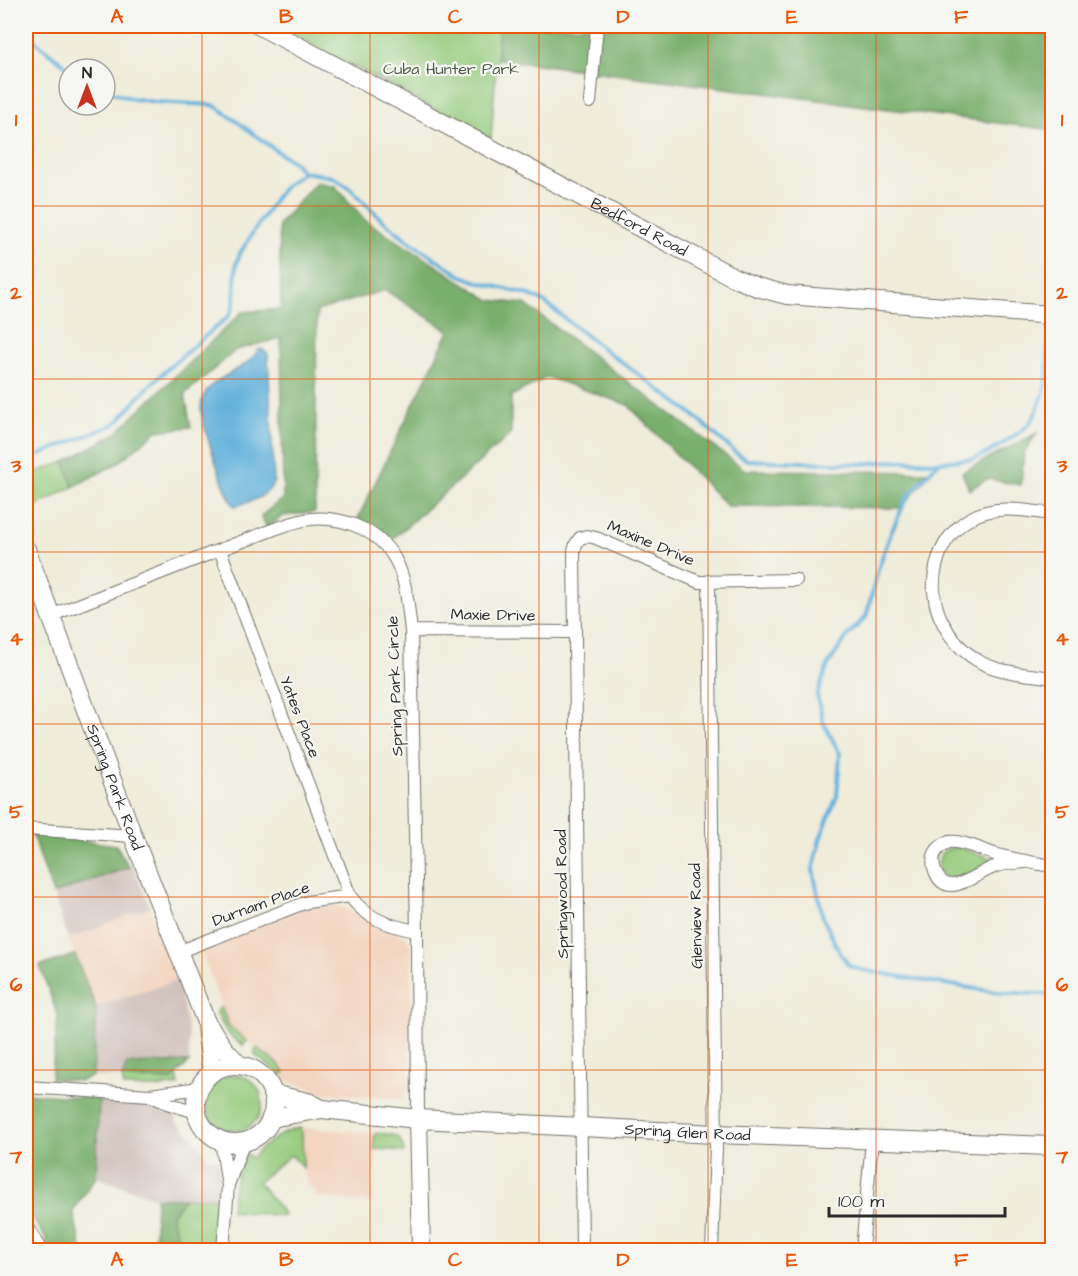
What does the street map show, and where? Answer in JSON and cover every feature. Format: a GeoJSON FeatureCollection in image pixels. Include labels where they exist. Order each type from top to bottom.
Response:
{"type":"FeatureCollection","features":[{"type":"Feature","properties":{"kind":"highway"},"geometry":{"type":"LineString","coordinates":[[26,1235],[35,1251]]}},
{"type":"Feature","properties":{"kind":"street","name":"Bedford Road"},"geometry":{"type":"LineString","coordinates":[[260,26],[735,278],[757,287],[787,295],[1053,315]]}},
{"type":"Feature","properties":{"kind":"street"},"geometry":{"type":"LineString","coordinates":[[590,102],[597,26]]}},
{"type":"Feature","properties":{"kind":"street"},"geometry":{"type":"LineString","coordinates":[[1053,514],[1001,510],[982,513],[971,518],[958,527],[941,550],[934,587],[942,623],[950,636],[978,662],[996,669],[1053,678]]}},
{"type":"Feature","properties":{"kind":"street","name":"Spring Park Circle"},"geometry":{"type":"LineString","coordinates":[[50,616],[302,520],[332,519],[347,522],[373,536],[395,560],[405,588],[411,631],[418,1119]]}},
{"type":"Feature","properties":{"kind":"street","name":"Maxine Drive"},"geometry":{"type":"LineString","coordinates":[[580,538],[587,536],[596,538],[699,582],[796,580]]}},
{"type":"Feature","properties":{"kind":"street","name":"Springwood Road"},"geometry":{"type":"LineString","coordinates":[[580,538],[574,551],[574,633],[582,1251]]}},
{"type":"Feature","properties":{"kind":"street","name":"Spring Park Road"},"geometry":{"type":"LineString","coordinates":[[26,549],[206,1022],[225,1050],[239,1065]]}},
{"type":"Feature","properties":{"kind":"street","name":"Yates Place"},"geometry":{"type":"LineString","coordinates":[[220,550],[350,896]]}},
{"type":"Feature","properties":{"kind":"street","name":"Glenview Road"},"geometry":{"type":"LineString","coordinates":[[709,581],[716,1148],[711,1251]]}},
{"type":"Feature","properties":{"kind":"street","name":"Maxie Drive"},"geometry":{"type":"LineString","coordinates":[[411,631],[574,633]]}},
{"type":"Feature","properties":{"kind":"street"},"geometry":{"type":"LineString","coordinates":[[26,829],[134,836]]}},
{"type":"Feature","properties":{"kind":"street"},"geometry":{"type":"LineString","coordinates":[[1025,862],[997,866],[957,885],[944,884],[938,878],[933,857],[939,848],[950,842],[1025,862],[1053,866]]}},
{"type":"Feature","properties":{"kind":"street"},"geometry":{"type":"LineString","coordinates":[[350,896],[370,916],[392,926],[417,931]]}},
{"type":"Feature","properties":{"kind":"street","name":"Durnam Place"},"geometry":{"type":"LineString","coordinates":[[178,952],[307,902],[350,896]]}},
{"type":"Feature","properties":{"kind":"street","name":"Spring Park Road"},"geometry":{"type":"LineString","coordinates":[[206,1022],[212,1072]]}},
{"type":"Feature","properties":{"kind":"street"},"geometry":{"type":"LineString","coordinates":[[239,1065],[254,1070],[266,1080],[272,1094],[273,1106],[268,1124],[259,1134],[248,1140],[234,1142],[221,1140],[208,1132],[196,1112],[196,1100],[199,1088],[207,1076],[225,1066],[239,1065]]}},
{"type":"Feature","properties":{"kind":"street"},"geometry":{"type":"LineString","coordinates":[[26,1087],[150,1095],[199,1088]]}},
{"type":"Feature","properties":{"kind":"street","name":"Spring Glen Road"},"geometry":{"type":"LineString","coordinates":[[272,1094],[308,1102],[322,1109]]}},
{"type":"Feature","properties":{"kind":"street"},"geometry":{"type":"LineString","coordinates":[[150,1095],[196,1112]]}},
{"type":"Feature","properties":{"kind":"street","name":"Spring Glen Road"},"geometry":{"type":"LineString","coordinates":[[271,1118],[322,1109],[418,1119],[715,1134],[1053,1146]]}},
{"type":"Feature","properties":{"kind":"street"},"geometry":{"type":"LineString","coordinates":[[418,1119],[421,1251]]}},
{"type":"Feature","properties":{"kind":"street"},"geometry":{"type":"LineString","coordinates":[[221,1140],[228,1186],[223,1251]]}},
{"type":"Feature","properties":{"kind":"street"},"geometry":{"type":"LineString","coordinates":[[228,1186],[241,1149],[248,1140]]}},
{"type":"Feature","properties":{"kind":"street"},"geometry":{"type":"LineString","coordinates":[[862,1251],[872,1140]]}},
{"type":"Feature","properties":{"kind":"shaded area"},"geometry":{"type":"Polygon","coordinates":[[[133,865],[150,907],[68,939],[53,894],[133,865]]]}},
{"type":"Feature","properties":{"kind":"shaded area"},"geometry":{"type":"Polygon","coordinates":[[[313,905],[342,906],[406,937],[411,945],[409,1088],[403,1099],[322,1093],[276,1077],[281,1075],[279,1064],[229,1026],[200,948],[313,905]]]}},
{"type":"Feature","properties":{"kind":"shaded area"},"geometry":{"type":"Polygon","coordinates":[[[150,907],[178,980],[96,1007],[68,939],[150,907]]]}},
{"type":"Feature","properties":{"kind":"shaded area"},"geometry":{"type":"Polygon","coordinates":[[[178,980],[189,1036],[189,1062],[128,1064],[122,1078],[93,1076],[96,1007],[178,980]]]}},
{"type":"Feature","properties":{"kind":"shaded area"},"geometry":{"type":"Polygon","coordinates":[[[99,1099],[160,1104],[177,1109],[176,1121],[204,1151],[207,1158],[219,1159],[221,1198],[156,1198],[96,1177],[99,1099]]]}},
{"type":"Feature","properties":{"kind":"shaded area"},"geometry":{"type":"Polygon","coordinates":[[[300,1128],[376,1133],[374,1149],[377,1150],[371,1202],[315,1197],[316,1190],[309,1186],[305,1177],[300,1128]]]}},
{"type":"Feature","properties":{"kind":"green space","name":"Cuba Hunter Park"},"geometry":{"type":"Polygon","coordinates":[[[278,26],[499,26],[491,139],[278,26]]]}},
{"type":"Feature","properties":{"kind":"green space"},"geometry":{"type":"Polygon","coordinates":[[[499,26],[1052,26],[1052,130],[497,59],[499,26]]]}},
{"type":"Feature","properties":{"kind":"green space"},"geometry":{"type":"Polygon","coordinates":[[[316,182],[335,186],[366,221],[490,300],[525,304],[745,470],[931,472],[901,508],[727,506],[628,405],[547,377],[511,396],[511,434],[388,543],[358,518],[449,331],[385,290],[317,311],[315,512],[283,516],[267,528],[261,516],[283,498],[281,338],[236,350],[185,394],[191,427],[157,431],[118,463],[73,487],[65,462],[115,434],[242,312],[281,309],[279,224],[316,182]]]}},
{"type":"Feature","properties":{"kind":"green space"},"geometry":{"type":"Polygon","coordinates":[[[1037,433],[1024,453],[1021,485],[987,479],[969,490],[962,472],[1037,433]]]}},
{"type":"Feature","properties":{"kind":"green space"},"geometry":{"type":"Polygon","coordinates":[[[65,462],[73,487],[28,510],[26,475],[65,462]]]}},
{"type":"Feature","properties":{"kind":"green space"},"geometry":{"type":"Polygon","coordinates":[[[32,834],[116,845],[129,867],[53,894],[32,834]]]}},
{"type":"Feature","properties":{"kind":"green space"},"geometry":{"type":"Polygon","coordinates":[[[957,847],[997,860],[960,879],[946,878],[938,869],[940,856],[947,849],[957,847]]]}},
{"type":"Feature","properties":{"kind":"green space"},"geometry":{"type":"Polygon","coordinates":[[[75,955],[96,1007],[93,1076],[80,1081],[51,1079],[58,1017],[40,966],[75,955]]]}},
{"type":"Feature","properties":{"kind":"green space"},"geometry":{"type":"Polygon","coordinates":[[[221,1007],[229,1026],[247,1041],[243,1045],[229,1035],[224,1027],[216,1012],[221,1007]]]}},
{"type":"Feature","properties":{"kind":"green space"},"geometry":{"type":"Polygon","coordinates":[[[257,1048],[279,1064],[285,1072],[281,1075],[255,1055],[257,1048]]]}},
{"type":"Feature","properties":{"kind":"green space"},"geometry":{"type":"Polygon","coordinates":[[[189,1062],[172,1080],[122,1078],[127,1064],[189,1062]]]}},
{"type":"Feature","properties":{"kind":"green space"},"geometry":{"type":"Polygon","coordinates":[[[177,1075],[179,1085],[156,1088],[124,1087],[122,1078],[172,1080],[177,1075]]]}},
{"type":"Feature","properties":{"kind":"green space"},"geometry":{"type":"Polygon","coordinates":[[[228,1075],[240,1075],[254,1083],[262,1097],[260,1114],[254,1123],[240,1131],[228,1131],[211,1119],[206,1109],[206,1097],[218,1080],[228,1075]]]}},
{"type":"Feature","properties":{"kind":"green space"},"geometry":{"type":"Polygon","coordinates":[[[26,1093],[99,1099],[96,1177],[73,1211],[82,1250],[53,1250],[26,1208],[26,1093]]]}},
{"type":"Feature","properties":{"kind":"green space"},"geometry":{"type":"Polygon","coordinates":[[[300,1128],[303,1168],[291,1155],[258,1182],[284,1216],[231,1211],[234,1185],[245,1153],[252,1158],[274,1139],[300,1128]]]}},
{"type":"Feature","properties":{"kind":"green space"},"geometry":{"type":"Polygon","coordinates":[[[376,1133],[398,1138],[404,1152],[374,1149],[376,1133]]]}},
{"type":"Feature","properties":{"kind":"green space"},"geometry":{"type":"Polygon","coordinates":[[[156,1198],[184,1198],[171,1216],[182,1250],[154,1250],[156,1198]]]}},
{"type":"Feature","properties":{"kind":"green space"},"geometry":{"type":"Polygon","coordinates":[[[184,1198],[221,1198],[217,1250],[182,1250],[171,1216],[184,1198]]]}},
{"type":"Feature","properties":{"kind":"water"},"geometry":{"type":"Polygon","coordinates":[[[262,349],[268,354],[274,481],[263,495],[234,506],[209,442],[202,416],[202,402],[210,387],[242,366],[258,350],[262,349]]]}},
{"type":"Feature","properties":{"kind":"waterway"},"geometry":{"type":"LineString","coordinates":[[26,32],[57,59]]}},
{"type":"Feature","properties":{"kind":"waterway"},"geometry":{"type":"LineString","coordinates":[[117,94],[155,102],[213,105],[294,162],[303,173]]}},
{"type":"Feature","properties":{"kind":"waterway"},"geometry":{"type":"LineString","coordinates":[[26,460],[113,425],[146,389],[229,316],[234,305],[236,265],[240,253],[276,197],[287,184],[306,172],[332,177],[340,181],[409,241],[460,275],[530,295],[544,302],[691,413],[747,460],[860,464],[894,461],[938,462],[973,459],[988,453],[1020,432],[1030,423],[1037,411],[1047,378],[1050,319]]}},
{"type":"Feature","properties":{"kind":"waterway"},"geometry":{"type":"LineString","coordinates":[[1051,309],[1052,300]]}},
{"type":"Feature","properties":{"kind":"waterway"},"geometry":{"type":"LineString","coordinates":[[938,463],[907,497],[878,569],[866,617],[848,635],[828,665],[817,695],[823,722],[840,754],[837,796],[820,839],[813,870],[823,918],[840,953],[849,965],[862,970],[1003,993],[1052,996]]}}]}
